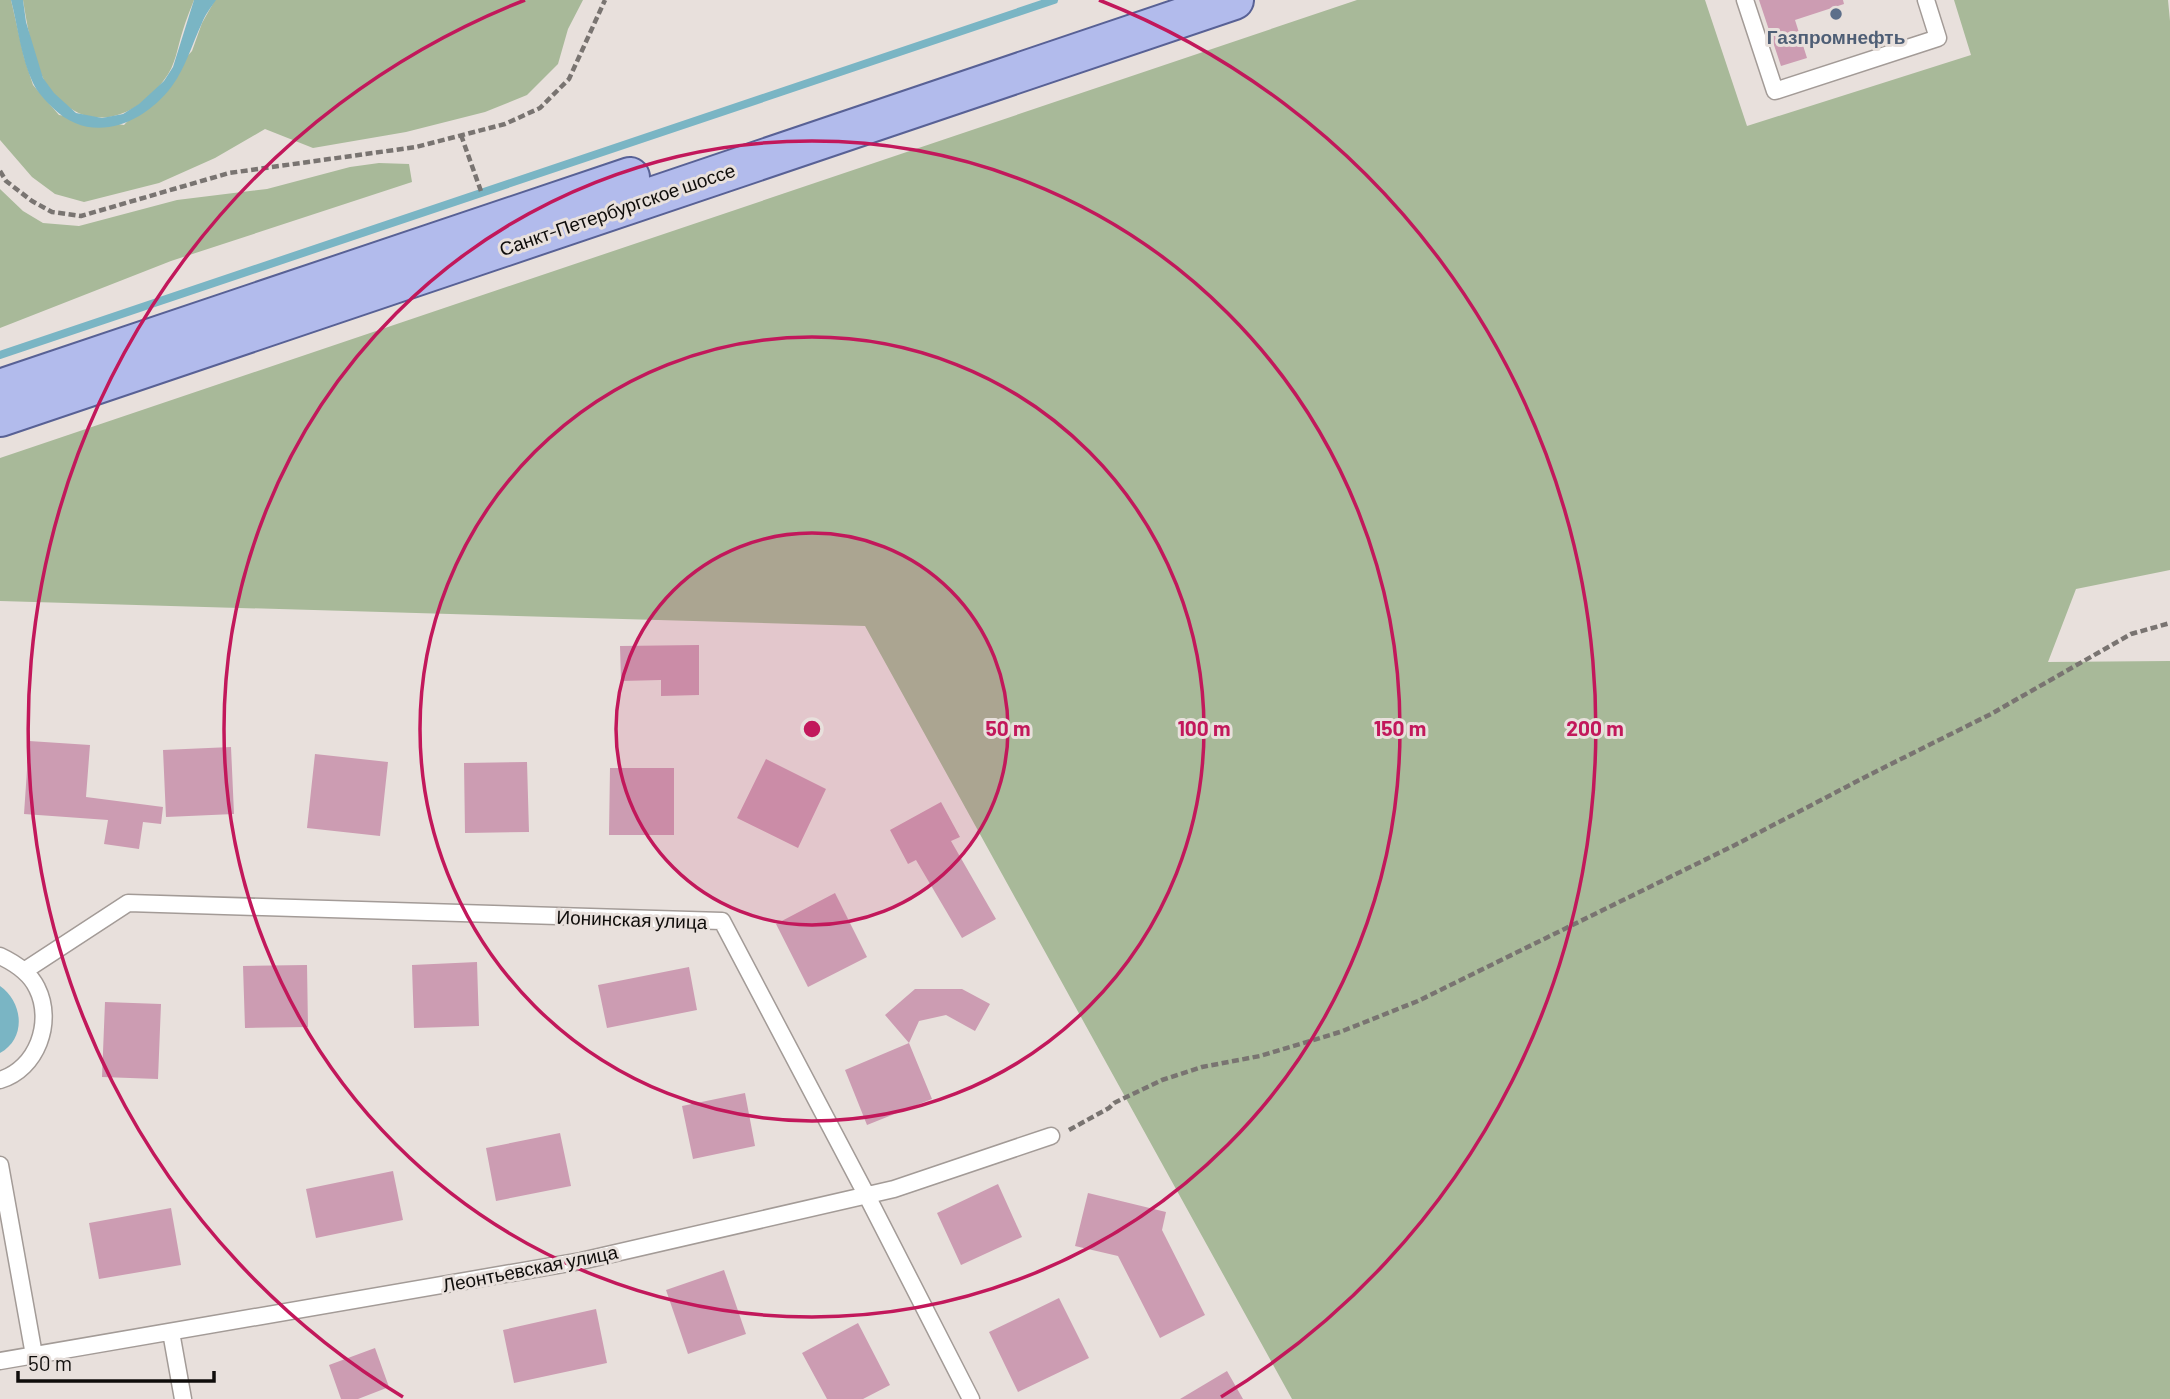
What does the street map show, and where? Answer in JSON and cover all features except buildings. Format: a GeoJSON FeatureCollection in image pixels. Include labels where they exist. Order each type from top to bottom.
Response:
{"type":"FeatureCollection","features":[{"type":"Feature","properties":{"kind":"main road","name":"Санкт-Петербургское шоссе"},"geometry":{"type":"LineString","coordinates":[[0,389],[1153,0]]}},
{"type":"Feature","properties":{"kind":"main road","name":"Санкт-Петербургское шоссе"},"geometry":{"type":"LineString","coordinates":[[0,418],[1234,0]]}},
{"type":"Feature","properties":{"kind":"lane"},"geometry":{"type":"LineString","coordinates":[[1745,0],[1775,91],[1938,38],[1926,0]]}},
{"type":"Feature","properties":{"kind":"lane","name":"Ионинская улица"},"geometry":{"type":"LineString","coordinates":[[24,971],[128,903],[722,921],[971,1399]]}},
{"type":"Feature","properties":{"kind":"lane"},"geometry":{"type":"LineString","coordinates":[[0,956],[24,971],[37,988],[43,1008],[43,1030],[36,1050],[23,1067],[0,1080]]}},
{"type":"Feature","properties":{"kind":"lane","name":"Леонтьевская улица"},"geometry":{"type":"LineString","coordinates":[[0,1361],[581,1261],[894,1189],[1051,1136]]}},
{"type":"Feature","properties":{"kind":"lane"},"geometry":{"type":"LineString","coordinates":[[0,1166],[34,1356]]}},
{"type":"Feature","properties":{"kind":"lane"},"geometry":{"type":"LineString","coordinates":[[170,1332],[183,1399]]}},
{"type":"Feature","properties":{"kind":"path"},"geometry":{"type":"LineString","coordinates":[[0,171],[6,181],[32,201],[52,212],[81,216],[229,173],[416,147],[505,124],[540,108],[569,79],[605,0]]}},
{"type":"Feature","properties":{"kind":"path"},"geometry":{"type":"LineString","coordinates":[[461,135],[493,223]]}},
{"type":"Feature","properties":{"kind":"path"},"geometry":{"type":"LineString","coordinates":[[1051,1136],[1076,1127],[1132,1094],[1162,1080],[1202,1067],[1259,1056],[1340,1032],[1418,1001],[1735,845],[1992,714],[2131,634],[2170,623]]}},
{"type":"Feature","properties":{"kind":"green space"},"geometry":{"type":"Polygon","coordinates":[[[0,0],[11,0],[33,85],[59,115],[124,125],[192,51],[202,23],[215,0],[583,0],[568,29],[558,64],[527,95],[485,112],[406,132],[313,148],[265,129],[215,158],[159,183],[84,202],[55,194],[32,177],[0,140],[0,0]]]}},
{"type":"Feature","properties":{"kind":"green space"},"geometry":{"type":"Polygon","coordinates":[[[23,0],[194,0],[174,62],[164,80],[142,103],[129,111],[101,118],[72,110],[46,84],[33,50],[23,0]]]}},
{"type":"Feature","properties":{"kind":"green space"},"geometry":{"type":"Polygon","coordinates":[[[1357,0],[1705,0],[1747,126],[1971,55],[1954,0],[2168,0],[2170,570],[2076,589],[2048,662],[2170,661],[2170,1399],[1292,1399],[865,626],[0,601],[0,458],[1357,0]]]}},
{"type":"Feature","properties":{"kind":"green space"},"geometry":{"type":"Polygon","coordinates":[[[379,163],[409,164],[412,182],[171,261],[0,328],[0,189],[23,211],[43,223],[79,226],[177,200],[267,189],[350,167],[379,163]]]}},
{"type":"Feature","properties":{"kind":"water"},"geometry":{"type":"Polygon","coordinates":[[[11,0],[23,0],[26,22],[43,78],[54,93],[76,113],[102,118],[123,114],[139,104],[164,81],[173,67],[194,0],[216,0],[203,20],[172,86],[147,111],[132,120],[100,128],[68,120],[37,90],[25,63],[11,0]]]}},
{"type":"Feature","properties":{"kind":"water"},"geometry":{"type":"Polygon","coordinates":[[[0,986],[13,1001],[19,1020],[15,1038],[0,1053],[0,986]]]}},
{"type":"Feature","properties":{"kind":"waterway"},"geometry":{"type":"LineString","coordinates":[[0,355],[1054,0]]}},
{"type":"Feature","properties":{"kind":"place","name":"Газпромнефть"},"geometry":{"type":"Point","coordinates":[1836,14]}}]}
